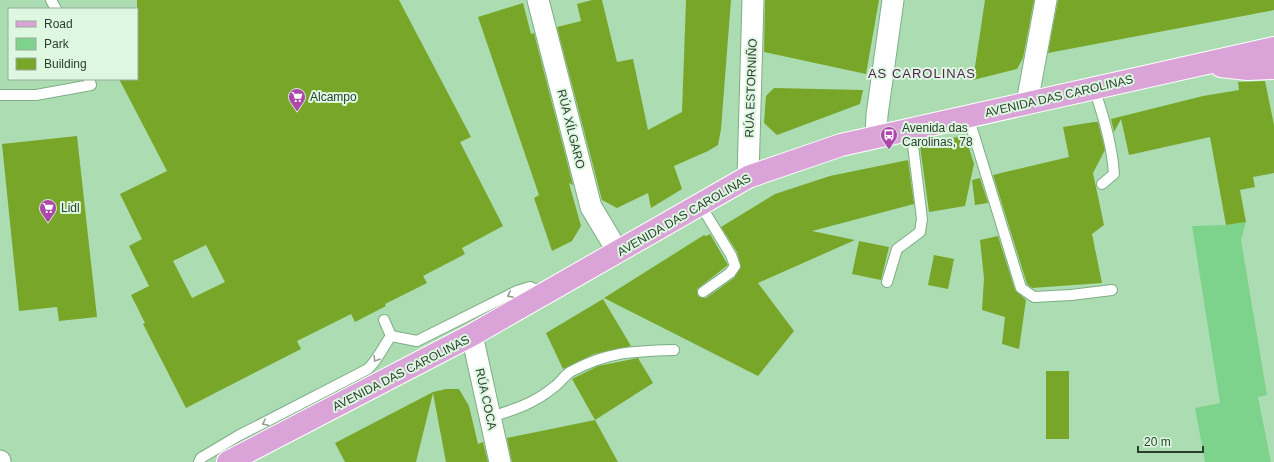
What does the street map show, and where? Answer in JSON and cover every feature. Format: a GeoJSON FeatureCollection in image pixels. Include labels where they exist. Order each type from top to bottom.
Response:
{"type":"FeatureCollection","features":[{"type":"Feature","properties":{"kind":"main road","name":"AVENIDA DAS CAROLINAS"},"geometry":{"type":"LineString","coordinates":[[228,462],[472,335],[748,177],[841,145],[1274,48]]}},
{"type":"Feature","properties":{"kind":"main road"},"geometry":{"type":"LineString","coordinates":[[1202,64],[1248,69],[1274,68]]}},
{"type":"Feature","properties":{"kind":"street","name":"RÚA XÍLGARO"},"geometry":{"type":"LineString","coordinates":[[538,0],[591,207],[618,252]]}},
{"type":"Feature","properties":{"kind":"street","name":"RÚA ESTORNIÑO"},"geometry":{"type":"LineString","coordinates":[[748,177],[753,0]]}},
{"type":"Feature","properties":{"kind":"street"},"geometry":{"type":"LineString","coordinates":[[876,137],[877,115],[893,0]]}},
{"type":"Feature","properties":{"kind":"street"},"geometry":{"type":"LineString","coordinates":[[1027,103],[1046,0]]}},
{"type":"Feature","properties":{"kind":"street","name":"RÚA COCA"},"geometry":{"type":"LineString","coordinates":[[472,335],[500,462]]}},
{"type":"Feature","properties":{"kind":"lane"},"geometry":{"type":"LineString","coordinates":[[0,95],[36,95],[91,85],[89,80]]}},
{"type":"Feature","properties":{"kind":"lane"},"geometry":{"type":"LineString","coordinates":[[1094,88],[1108,130],[1114,174],[1102,184]]}},
{"type":"Feature","properties":{"kind":"lane"},"geometry":{"type":"LineString","coordinates":[[968,116],[1021,288],[1034,297],[1071,295],[1112,290]]}},
{"type":"Feature","properties":{"kind":"lane"},"geometry":{"type":"LineString","coordinates":[[887,282],[897,249],[920,232],[922,219],[911,129]]}},
{"type":"Feature","properties":{"kind":"lane"},"geometry":{"type":"LineString","coordinates":[[700,204],[731,255],[734,266],[730,273],[703,292]]}},
{"type":"Feature","properties":{"kind":"lane"},"geometry":{"type":"LineString","coordinates":[[391,336],[406,338],[417,342],[517,291],[530,287],[545,294]]}},
{"type":"Feature","properties":{"kind":"lane"},"geometry":{"type":"LineString","coordinates":[[384,320],[391,336]]}},
{"type":"Feature","properties":{"kind":"lane"},"geometry":{"type":"LineString","coordinates":[[199,462],[201,458],[238,436],[368,369],[376,360],[382,347],[391,336]]}},
{"type":"Feature","properties":{"kind":"lane"},"geometry":{"type":"LineString","coordinates":[[490,417],[535,401],[556,387],[568,373],[604,357],[632,351],[674,350]]}},
{"type":"Feature","properties":{"kind":"green space"},"geometry":{"type":"Polygon","coordinates":[[[1246,222],[1241,240],[1267,395],[1258,397],[1271,462],[1205,462],[1195,408],[1220,403],[1192,226],[1226,225],[1246,222]]]}},
{"type":"Feature","properties":{"kind":"building"},"geometry":{"type":"Polygon","coordinates":[[[137,0],[399,0],[471,137],[460,142],[503,226],[462,248],[465,254],[423,276],[427,283],[385,304],[386,306],[355,322],[351,314],[297,341],[301,349],[186,408],[143,324],[145,323],[131,295],[149,286],[129,246],[142,239],[120,194],[167,171],[120,80],[138,80],[137,0]],[[206,245],[173,261],[192,298],[225,282],[206,245]]]}},
{"type":"Feature","properties":{"kind":"building"},"geometry":{"type":"Polygon","coordinates":[[[592,0],[602,0],[617,62],[633,59],[648,130],[682,112],[686,0],[731,0],[721,129],[718,145],[674,166],[682,189],[651,208],[648,193],[617,208],[602,200],[557,27],[581,21],[577,4],[592,0]]]}},
{"type":"Feature","properties":{"kind":"building"},"geometry":{"type":"Polygon","coordinates":[[[765,0],[879,0],[866,74],[764,52],[765,0]]]}},
{"type":"Feature","properties":{"kind":"building"},"geometry":{"type":"Polygon","coordinates":[[[985,0],[1034,0],[1023,58],[1017,69],[973,80],[985,0]]]}},
{"type":"Feature","properties":{"kind":"building"},"geometry":{"type":"Polygon","coordinates":[[[1058,0],[1274,0],[1274,10],[1048,53],[1058,0]]]}},
{"type":"Feature","properties":{"kind":"building"},"geometry":{"type":"Polygon","coordinates":[[[523,3],[531,34],[534,33],[573,185],[569,183],[581,226],[572,241],[552,251],[534,198],[539,195],[478,17],[523,3]]]}},
{"type":"Feature","properties":{"kind":"building"},"geometry":{"type":"Polygon","coordinates":[[[1265,81],[1274,125],[1274,173],[1253,177],[1255,187],[1240,190],[1246,222],[1226,225],[1210,137],[1129,155],[1121,119],[1114,132],[1111,119],[1203,96],[1239,90],[1238,82],[1265,81]]]}},
{"type":"Feature","properties":{"kind":"building"},"geometry":{"type":"Polygon","coordinates":[[[774,88],[863,90],[860,104],[777,135],[764,123],[766,96],[774,88]]]}},
{"type":"Feature","properties":{"kind":"building"},"geometry":{"type":"Polygon","coordinates":[[[1098,122],[1105,150],[1093,173],[1104,225],[1092,234],[1102,283],[1032,288],[1027,284],[993,175],[1069,157],[1063,127],[1098,122]]]}},
{"type":"Feature","properties":{"kind":"building"},"geometry":{"type":"Polygon","coordinates":[[[965,135],[974,164],[965,206],[929,212],[920,146],[965,135]]]}},
{"type":"Feature","properties":{"kind":"building","name":"Lidl"},"geometry":{"type":"Polygon","coordinates":[[[77,136],[97,317],[59,321],[57,307],[19,311],[2,144],[77,136]]]}},
{"type":"Feature","properties":{"kind":"building"},"geometry":{"type":"Polygon","coordinates":[[[908,160],[914,204],[812,231],[855,240],[758,283],[794,331],[758,376],[604,298],[704,235],[706,236],[710,234],[728,265],[697,289],[698,296],[706,298],[734,278],[741,267],[737,252],[721,227],[775,194],[830,176],[908,160]]]}},
{"type":"Feature","properties":{"kind":"building"},"geometry":{"type":"Polygon","coordinates":[[[980,178],[988,203],[975,205],[972,180],[980,178]]]}},
{"type":"Feature","properties":{"kind":"building"},"geometry":{"type":"Polygon","coordinates":[[[998,236],[1015,290],[1026,300],[1019,349],[1002,344],[1005,317],[982,310],[984,278],[980,240],[998,236]]]}},
{"type":"Feature","properties":{"kind":"building"},"geometry":{"type":"Polygon","coordinates":[[[859,241],[889,247],[881,280],[852,274],[859,241]]]}},
{"type":"Feature","properties":{"kind":"building"},"geometry":{"type":"Polygon","coordinates":[[[934,255],[954,259],[948,289],[928,285],[934,255]]]}},
{"type":"Feature","properties":{"kind":"building"},"geometry":{"type":"Polygon","coordinates":[[[603,299],[631,346],[594,354],[563,369],[546,333],[603,299]]]}},
{"type":"Feature","properties":{"kind":"building"},"geometry":{"type":"Polygon","coordinates":[[[638,358],[653,383],[595,420],[572,379],[598,366],[638,358]]]}},
{"type":"Feature","properties":{"kind":"building"},"geometry":{"type":"Polygon","coordinates":[[[1046,371],[1069,371],[1069,439],[1046,439],[1046,371]]]}},
{"type":"Feature","properties":{"kind":"building"},"geometry":{"type":"Polygon","coordinates":[[[446,389],[459,389],[469,406],[478,444],[483,442],[488,462],[446,462],[433,393],[416,462],[345,462],[335,443],[433,392],[446,389]]]}},
{"type":"Feature","properties":{"kind":"building"},"geometry":{"type":"Polygon","coordinates":[[[595,420],[618,462],[512,462],[507,438],[595,420]]]}},
{"type":"Feature","properties":{"kind":"place","name":"Alcampo"},"geometry":{"type":"Point","coordinates":[297,112]}},
{"type":"Feature","properties":{"kind":"place","name":"Avenida das Carolinas, 78"},"geometry":{"type":"Point","coordinates":[889,150]}},
{"type":"Feature","properties":{"kind":"place","name":"Lidl"},"geometry":{"type":"Point","coordinates":[48,223]}},
{"type":"Feature","properties":{"kind":"district","name":"AS CAROLINAS"},"geometry":{"type":"Point","coordinates":[922,73]}}]}
